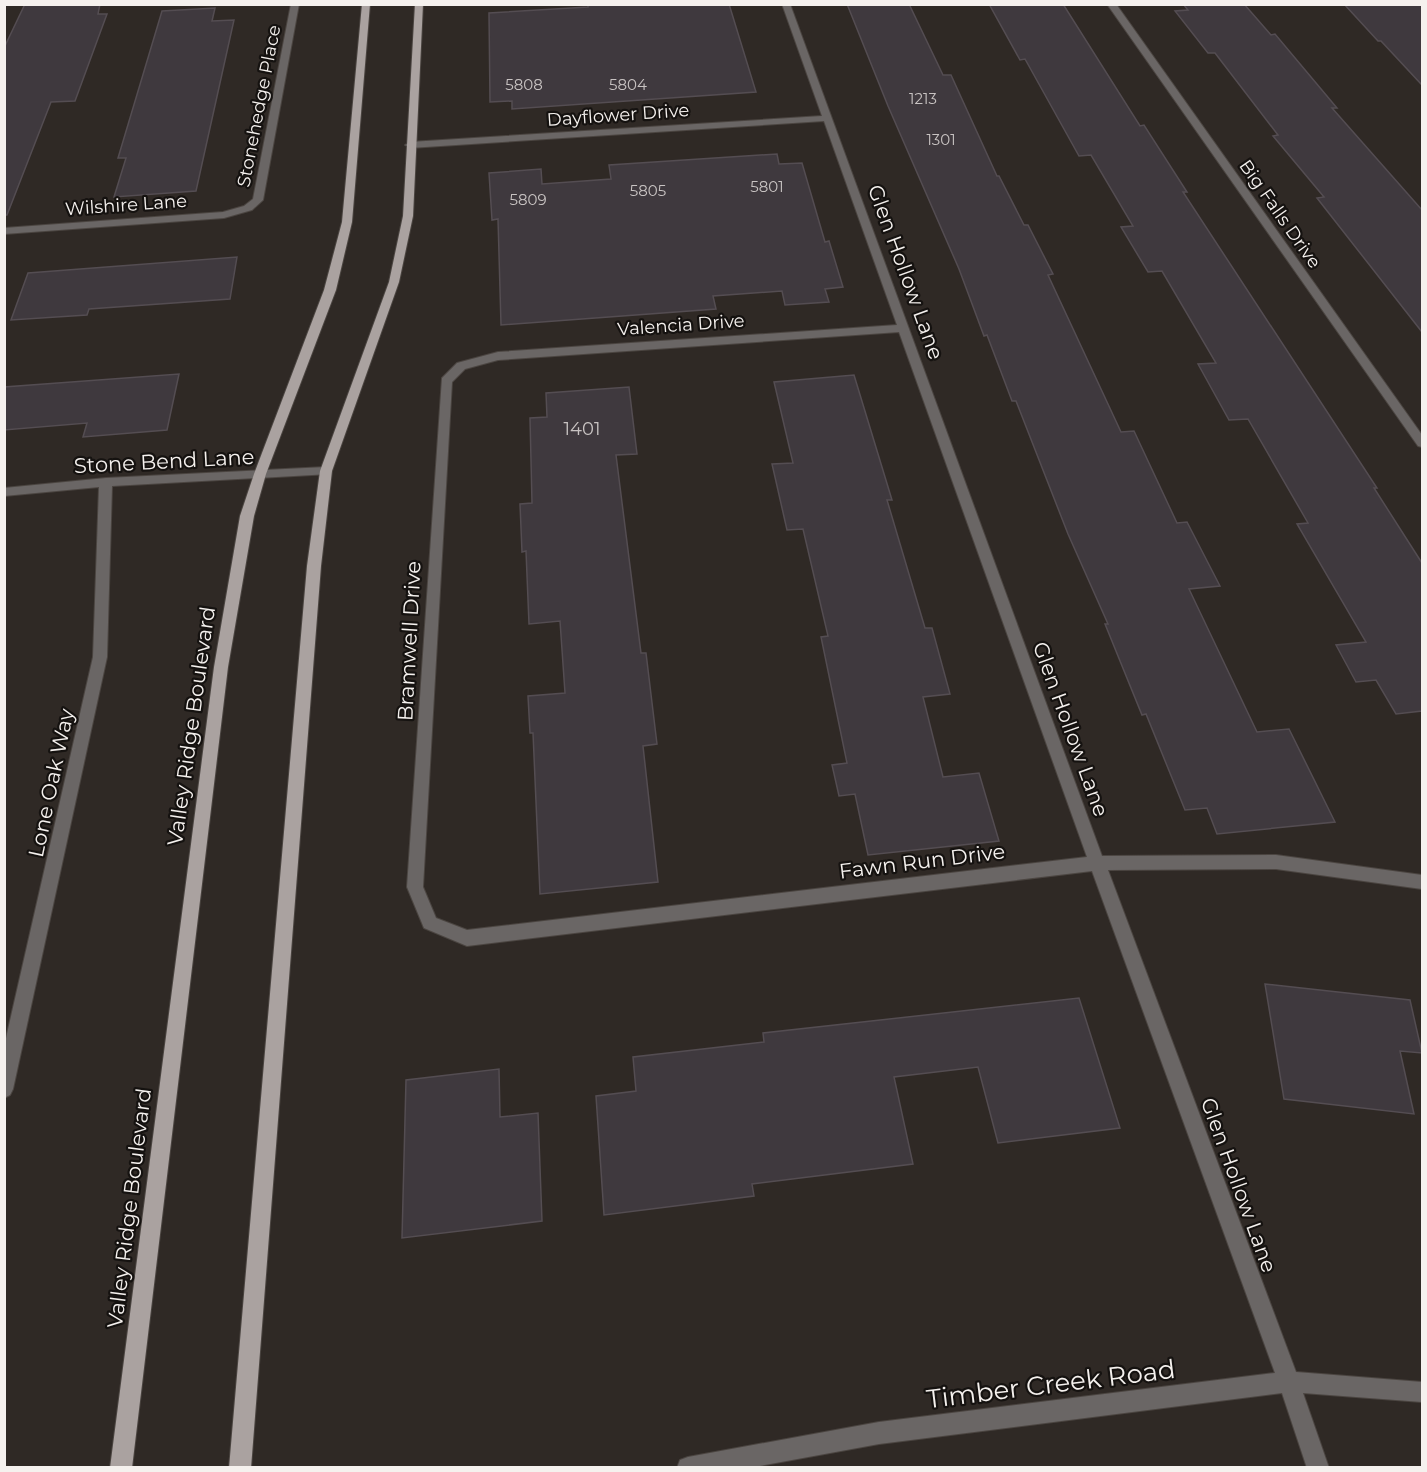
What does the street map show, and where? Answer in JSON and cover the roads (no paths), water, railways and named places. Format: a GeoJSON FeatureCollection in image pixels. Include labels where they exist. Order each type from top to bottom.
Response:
{"type":"FeatureCollection","features":[{"type":"Feature","properties":{"kind":"main road","name":"Valley Ridge Boulevard"},"geometry":{"type":"LineString","coordinates":[[121,1467],[221,667],[248,516],[260,474],[330,290],[347,222],[366,4]]}},
{"type":"Feature","properties":{"kind":"main road"},"geometry":{"type":"LineString","coordinates":[[240,1467],[313,578],[326,471],[394,282],[408,216],[419,4]]}},
{"type":"Feature","properties":{"kind":"street","name":"Stonehedge Place"},"geometry":{"type":"LineString","coordinates":[[248,208],[258,200],[295,4]]}},
{"type":"Feature","properties":{"kind":"street","name":"Glen Hollow Lane"},"geometry":{"type":"LineString","coordinates":[[786,4],[1318,1467]]}},
{"type":"Feature","properties":{"kind":"street","name":"Big Falls Drive"},"geometry":{"type":"LineString","coordinates":[[1111,4],[1422,443]]}},
{"type":"Feature","properties":{"kind":"street","name":"Dayflower Drive"},"geometry":{"type":"LineString","coordinates":[[410,145],[828,118]]}},
{"type":"Feature","properties":{"kind":"street","name":"Wilshire Lane"},"geometry":{"type":"LineString","coordinates":[[4,231],[224,215],[248,208]]}},
{"type":"Feature","properties":{"kind":"street","name":"Valencia Drive"},"geometry":{"type":"LineString","coordinates":[[461,366],[498,356],[904,328]]}},
{"type":"Feature","properties":{"kind":"street","name":"Bramwell Drive"},"geometry":{"type":"LineString","coordinates":[[430,922],[415,887],[446,381],[461,366]]}},
{"type":"Feature","properties":{"kind":"street","name":"Stone Bend Lane"},"geometry":{"type":"LineString","coordinates":[[4,492],[106,482],[326,471]]}},
{"type":"Feature","properties":{"kind":"street","name":"Lone Oak Way"},"geometry":{"type":"LineString","coordinates":[[4,1089],[100,657],[106,482]]}},
{"type":"Feature","properties":{"kind":"street","name":"Fawn Run Drive"},"geometry":{"type":"LineString","coordinates":[[430,922],[467,938],[1097,864],[1276,862],[1422,882]]}},
{"type":"Feature","properties":{"kind":"street","name":"Timber Creek Road"},"geometry":{"type":"LineString","coordinates":[[688,1467],[879,1433],[1289,1382],[1422,1392]]}}]}
